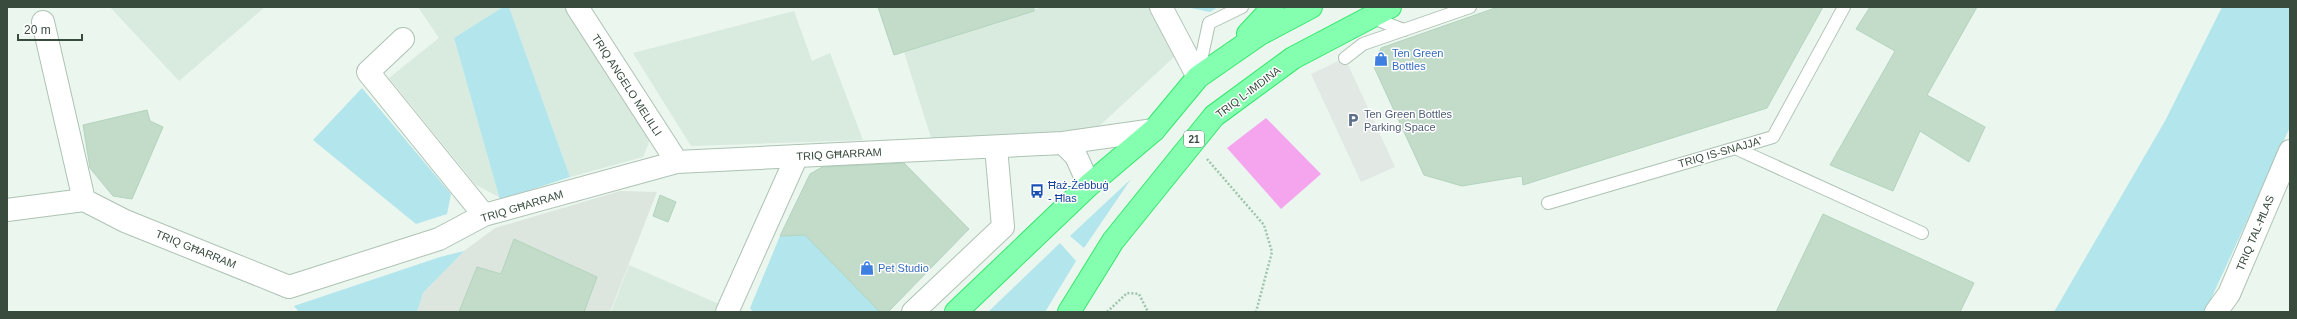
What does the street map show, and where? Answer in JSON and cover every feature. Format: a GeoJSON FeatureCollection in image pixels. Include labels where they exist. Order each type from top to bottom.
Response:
{"type":"FeatureCollection","features":[{"type":"Feature","properties":{"kind":"highway"},"geometry":{"type":"LineString","coordinates":[[1225,58],[1273,7]]}},
{"type":"Feature","properties":{"kind":"highway"},"geometry":{"type":"LineString","coordinates":[[956,312],[1089,185],[1154,130],[1198,77],[1260,34],[1311,7]]}},
{"type":"Feature","properties":{"kind":"highway","name":"TRIQ L-IMDINA"},"geometry":{"type":"LineString","coordinates":[[1069,312],[1113,241],[1214,116],[1293,58],[1368,17],[1390,7]]}},
{"type":"Feature","properties":{"kind":"street","name":"TRIQ ANGELO MELILLI"},"geometry":{"type":"LineString","coordinates":[[576,7],[677,162]]}},
{"type":"Feature","properties":{"kind":"street"},"geometry":{"type":"LineString","coordinates":[[1161,7],[1198,77]]}},
{"type":"Feature","properties":{"kind":"street"},"geometry":{"type":"LineString","coordinates":[[7,210],[84,200],[43,22]]}},
{"type":"Feature","properties":{"kind":"street"},"geometry":{"type":"LineString","coordinates":[[403,39],[368,72],[484,215]]}},
{"type":"Feature","properties":{"kind":"street","name":"TRIQ GĦARRAM"},"geometry":{"type":"LineString","coordinates":[[84,200],[126,221],[289,287],[439,239],[484,215],[677,162],[1062,144],[1154,130]]}},
{"type":"Feature","properties":{"kind":"street"},"geometry":{"type":"LineString","coordinates":[[1062,144],[1076,156],[1089,185]]}},
{"type":"Feature","properties":{"kind":"street"},"geometry":{"type":"LineString","coordinates":[[913,312],[1003,227],[996,147]]}},
{"type":"Feature","properties":{"kind":"street","name":"TRIQ TAL-ĦLAS"},"geometry":{"type":"LineString","coordinates":[[2217,312],[2228,294],[2290,152]]}},
{"type":"Feature","properties":{"kind":"street"},"geometry":{"type":"LineString","coordinates":[[727,312],[797,156]]}},
{"type":"Feature","properties":{"kind":"lane"},"geometry":{"type":"LineString","coordinates":[[1198,77],[1209,23],[1242,7]]}},
{"type":"Feature","properties":{"kind":"lane"},"geometry":{"type":"LineString","coordinates":[[1345,58],[1363,44],[1470,7]]}},
{"type":"Feature","properties":{"kind":"lane","name":"TRIQ IS-SNAJJA'"},"geometry":{"type":"LineString","coordinates":[[1548,203],[1773,137],[1844,7]]}},
{"type":"Feature","properties":{"kind":"lane"},"geometry":{"type":"LineString","coordinates":[[1368,17],[1404,30]]}},
{"type":"Feature","properties":{"kind":"lane"},"geometry":{"type":"LineString","coordinates":[[1734,148],[1922,233]]}},
{"type":"Feature","properties":{"kind":"path"},"geometry":{"type":"LineString","coordinates":[[1192,142],[1264,225],[1272,252],[1256,312]]}},
{"type":"Feature","properties":{"kind":"path"},"geometry":{"type":"LineString","coordinates":[[1107,312],[1127,293],[1139,294],[1148,312]]}},
{"type":"Feature","properties":{"kind":"shaded area"},"geometry":{"type":"Polygon","coordinates":[[[110,7],[265,7],[179,81],[110,7]]]}},
{"type":"Feature","properties":{"kind":"shaded area"},"geometry":{"type":"Polygon","coordinates":[[[418,7],[503,7],[454,38],[499,197],[476,185],[389,78],[439,38],[418,7]]]}},
{"type":"Feature","properties":{"kind":"shaded area"},"geometry":{"type":"Polygon","coordinates":[[[503,7],[509,7],[570,177],[500,200],[454,38],[503,7]]]}},
{"type":"Feature","properties":{"kind":"shaded area"},"geometry":{"type":"Polygon","coordinates":[[[509,7],[565,7],[650,140],[643,157],[570,177],[509,7]]]}},
{"type":"Feature","properties":{"kind":"shaded area"},"geometry":{"type":"Polygon","coordinates":[[[1042,7],[1150,7],[1175,56],[1094,131],[933,144],[904,52],[1042,7]]]}},
{"type":"Feature","properties":{"kind":"shaded area"},"geometry":{"type":"Polygon","coordinates":[[[1186,7],[1218,7],[1210,12],[1186,7]]]}},
{"type":"Feature","properties":{"kind":"shaded area"},"geometry":{"type":"Polygon","coordinates":[[[2222,7],[2290,7],[2290,127],[2205,312],[2054,312],[2165,121],[2222,7]]]}},
{"type":"Feature","properties":{"kind":"shaded area"},"geometry":{"type":"Polygon","coordinates":[[[794,11],[812,61],[830,53],[863,140],[691,146],[633,53],[794,11]]]}},
{"type":"Feature","properties":{"kind":"shaded area","name":"Ten Green Bottles Parking Space"},"geometry":{"type":"Polygon","coordinates":[[[1345,58],[1395,167],[1361,182],[1311,74],[1345,58]]]}},
{"type":"Feature","properties":{"kind":"shaded area"},"geometry":{"type":"Polygon","coordinates":[[[362,88],[451,194],[447,214],[416,224],[313,140],[362,88]]]}},
{"type":"Feature","properties":{"kind":"shaded area"},"geometry":{"type":"Polygon","coordinates":[[[1266,118],[1321,174],[1281,209],[1227,148],[1266,118]]]}},
{"type":"Feature","properties":{"kind":"shaded area"},"geometry":{"type":"Polygon","coordinates":[[[1131,179],[1084,248],[1070,236],[1131,179]]]}},
{"type":"Feature","properties":{"kind":"shaded area"},"geometry":{"type":"Polygon","coordinates":[[[620,191],[657,192],[610,312],[417,312],[423,293],[464,251],[495,228],[620,191]]]}},
{"type":"Feature","properties":{"kind":"shaded area"},"geometry":{"type":"Polygon","coordinates":[[[809,235],[880,312],[753,312],[750,308],[780,236],[809,235]]]}},
{"type":"Feature","properties":{"kind":"shaded area"},"geometry":{"type":"Polygon","coordinates":[[[1060,243],[1076,261],[1045,312],[988,312],[1060,243]]]}},
{"type":"Feature","properties":{"kind":"shaded area"},"geometry":{"type":"Polygon","coordinates":[[[464,251],[423,293],[417,312],[299,312],[294,306],[440,257],[464,251]]]}},
{"type":"Feature","properties":{"kind":"shaded area"},"geometry":{"type":"Polygon","coordinates":[[[629,265],[719,304],[715,312],[611,312],[629,265]]]}},
{"type":"Feature","properties":{"kind":"building"},"geometry":{"type":"Polygon","coordinates":[[[878,7],[1034,7],[1034,11],[894,55],[878,7]]]}},
{"type":"Feature","properties":{"kind":"building"},"geometry":{"type":"Polygon","coordinates":[[[1498,7],[1823,7],[1767,108],[1523,185],[1522,176],[1462,186],[1424,175],[1374,67],[1381,48],[1498,7]]]}},
{"type":"Feature","properties":{"kind":"building"},"geometry":{"type":"Polygon","coordinates":[[[1870,7],[1977,7],[1927,95],[1985,127],[1969,162],[1920,131],[1893,191],[1830,165],[1895,51],[1856,29],[1870,7]]]}},
{"type":"Feature","properties":{"kind":"building"},"geometry":{"type":"Polygon","coordinates":[[[147,110],[150,121],[163,127],[132,199],[113,196],[90,168],[83,125],[147,110]]]}},
{"type":"Feature","properties":{"kind":"building"},"geometry":{"type":"Polygon","coordinates":[[[904,163],[969,229],[888,312],[880,312],[805,235],[780,236],[810,174],[822,167],[904,163]]]}},
{"type":"Feature","properties":{"kind":"building"},"geometry":{"type":"Polygon","coordinates":[[[660,195],[676,202],[668,222],[653,216],[660,195]]]}},
{"type":"Feature","properties":{"kind":"building"},"geometry":{"type":"Polygon","coordinates":[[[1823,214],[1974,283],[1960,312],[1776,312],[1823,214]]]}},
{"type":"Feature","properties":{"kind":"building"},"geometry":{"type":"Polygon","coordinates":[[[514,239],[597,277],[584,312],[459,312],[477,267],[501,274],[514,239]]]}},
{"type":"Feature","properties":{"kind":"place","name":"Ten Green Bottles"},"geometry":{"type":"Point","coordinates":[1381,59]}},
{"type":"Feature","properties":{"kind":"place","name":"Ten Green Bottles Parking Space"},"geometry":{"type":"Point","coordinates":[1353,120]}},
{"type":"Feature","properties":{"kind":"place","name":"Ħaż-Żebbuġ - Ħlas"},"geometry":{"type":"Point","coordinates":[1037,191]}},
{"type":"Feature","properties":{"kind":"place","name":"Pet Studio"},"geometry":{"type":"Point","coordinates":[867,268]}}]}
